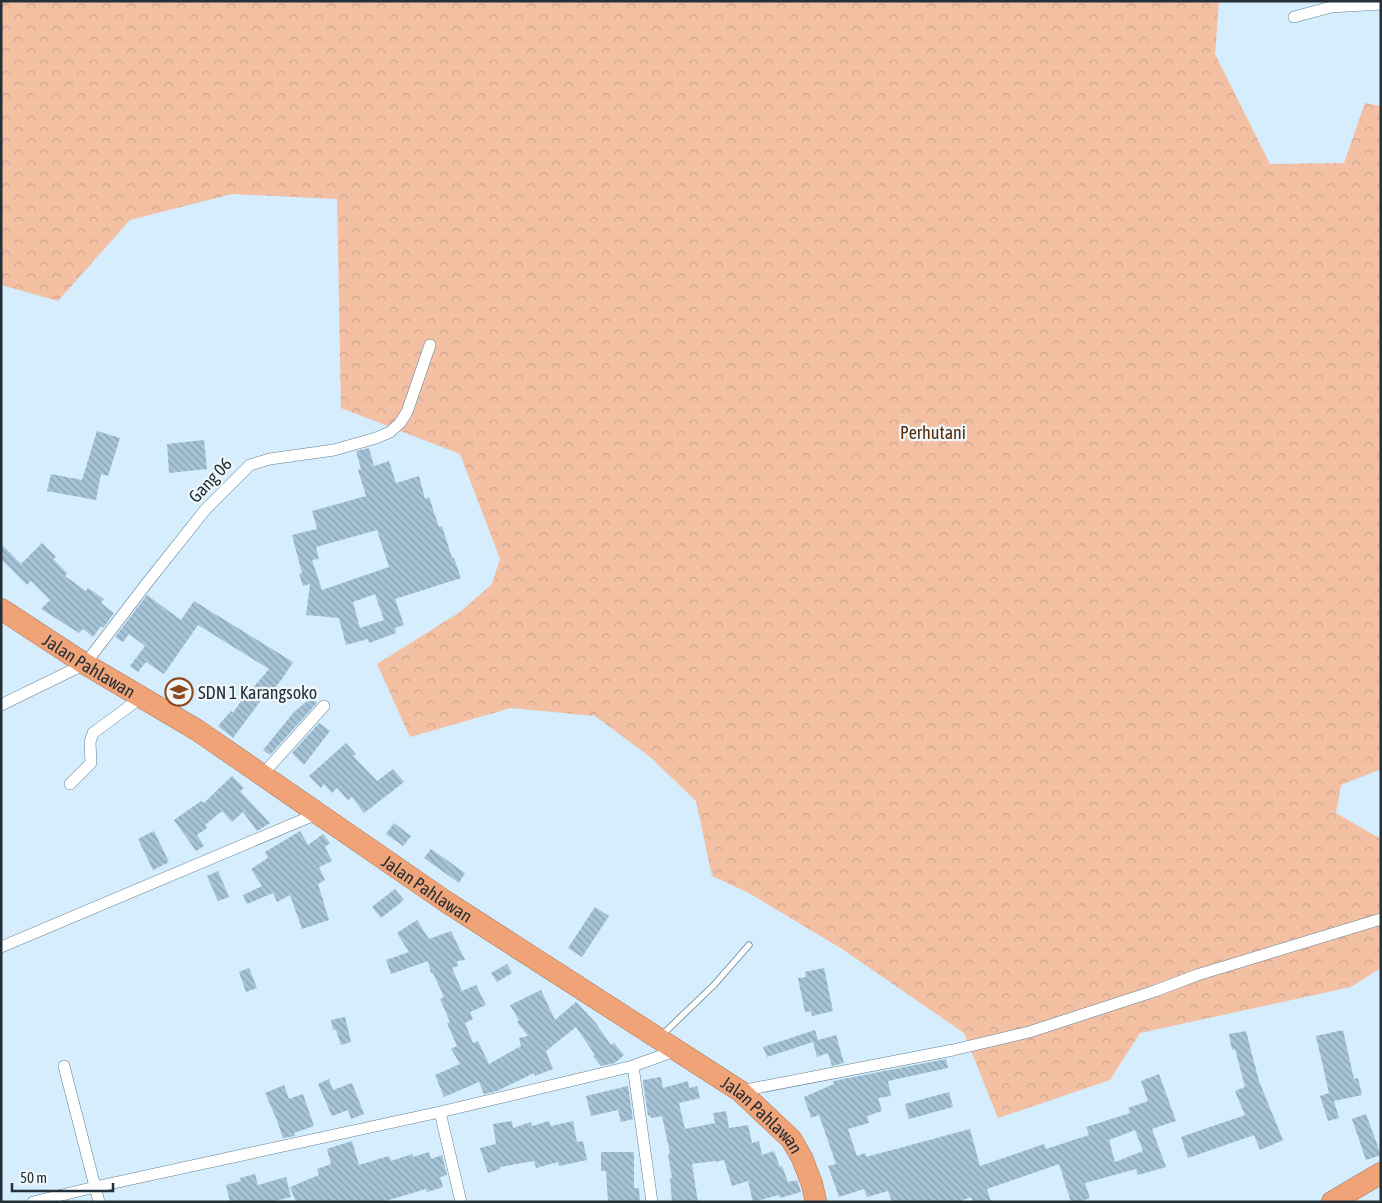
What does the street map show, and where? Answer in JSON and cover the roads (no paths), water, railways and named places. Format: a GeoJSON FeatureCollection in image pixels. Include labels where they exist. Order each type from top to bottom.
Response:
{"type":"FeatureCollection","features":[{"type":"Feature","properties":{"kind":"highway","name":"Jalan Pahlawan"},"geometry":{"type":"LineString","coordinates":[[1,609],[85,664],[197,730],[445,901],[740,1090],[791,1139],[802,1158],[812,1184],[816,1202]]}},
{"type":"Feature","properties":{"kind":"highway"},"geometry":{"type":"LineString","coordinates":[[1336,1201],[1381,1173]]}},
{"type":"Feature","properties":{"kind":"street"},"geometry":{"type":"LineString","coordinates":[[1294,17],[1330,4],[1381,4]]}},
{"type":"Feature","properties":{"kind":"street","name":"Gang 06"},"geometry":{"type":"LineString","coordinates":[[85,664],[205,510],[246,468],[260,461],[334,450],[390,432],[400,423],[407,412],[414,394],[430,345]]}},
{"type":"Feature","properties":{"kind":"street"},"geometry":{"type":"LineString","coordinates":[[1,705],[85,664]]}},
{"type":"Feature","properties":{"kind":"street"},"geometry":{"type":"LineString","coordinates":[[70,784],[91,763],[90,742],[93,733],[142,697]]}},
{"type":"Feature","properties":{"kind":"street"},"geometry":{"type":"LineString","coordinates":[[262,774],[324,706]]}},
{"type":"Feature","properties":{"kind":"street"},"geometry":{"type":"LineString","coordinates":[[1,947],[319,814]]}},
{"type":"Feature","properties":{"kind":"street"},"geometry":{"type":"LineString","coordinates":[[740,1090],[953,1050],[1029,1032],[1197,976],[1381,919]]}},
{"type":"Feature","properties":{"kind":"street"},"geometry":{"type":"LineString","coordinates":[[33,1202],[440,1112],[632,1066],[677,1050]]}},
{"type":"Feature","properties":{"kind":"street"},"geometry":{"type":"LineString","coordinates":[[64,1066],[99,1202]]}},
{"type":"Feature","properties":{"kind":"street"},"geometry":{"type":"LineString","coordinates":[[632,1066],[652,1202]]}},
{"type":"Feature","properties":{"kind":"street"},"geometry":{"type":"LineString","coordinates":[[440,1112],[461,1202]]}},
{"type":"Feature","properties":{"kind":"lane"},"geometry":{"type":"LineString","coordinates":[[658,1038],[714,985],[748,945]]}},
{"type":"Feature","properties":{"kind":"place","name":"SDN 1 Karangsoko"},"geometry":{"type":"Point","coordinates":[179,692]}},
{"type":"Feature","properties":{"kind":"park label","name":"Perhutani"},"geometry":{"type":"Point","coordinates":[933,432]}}]}
